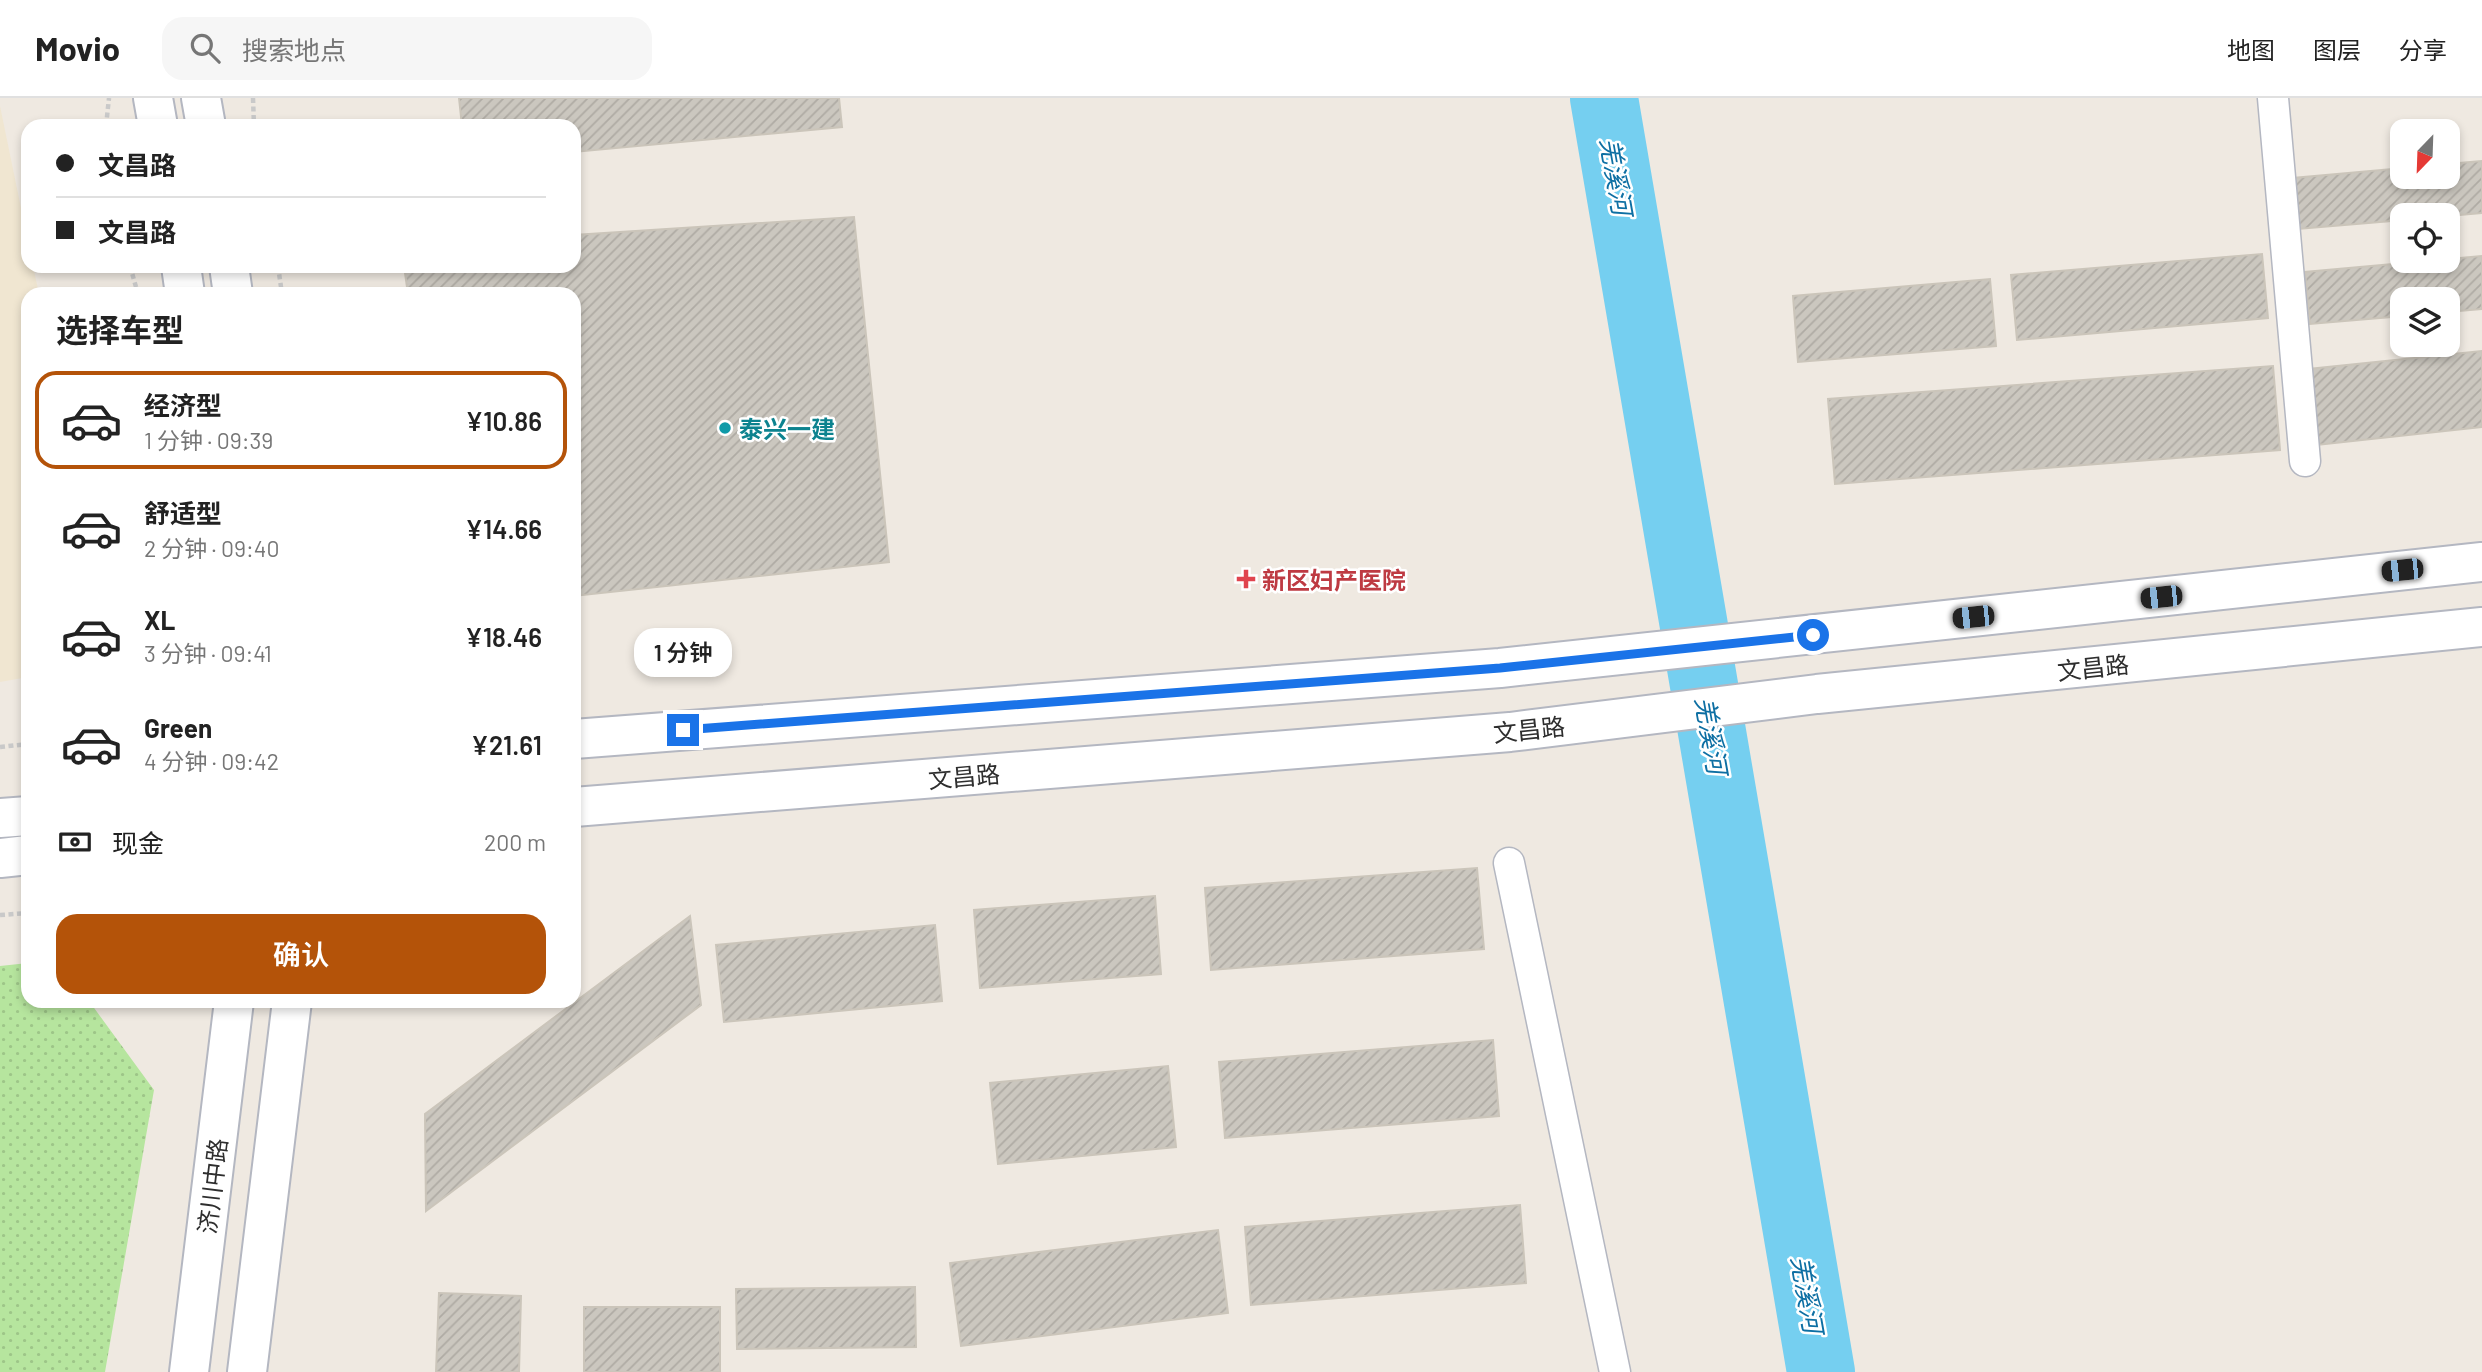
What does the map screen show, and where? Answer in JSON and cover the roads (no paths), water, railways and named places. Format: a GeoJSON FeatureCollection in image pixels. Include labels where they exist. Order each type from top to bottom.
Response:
{"type":"FeatureCollection","features":[{"type":"Feature","properties":{"kind":"main road"},"geometry":{"type":"LineString","coordinates":[[153,98],[157,119]]}},
{"type":"Feature","properties":{"kind":"main road"},"geometry":{"type":"LineString","coordinates":[[201,98],[205,119]]}},
{"type":"Feature","properties":{"kind":"main road"},"geometry":{"type":"LineString","coordinates":[[581,738],[1500,668],[2482,562]]}},
{"type":"Feature","properties":{"kind":"main road","name":"文昌路"},"geometry":{"type":"LineString","coordinates":[[581,806],[1510,732],[1817,694],[2482,628]]}},
{"type":"Feature","properties":{"kind":"main road"},"geometry":{"type":"LineString","coordinates":[[0,818],[21,816]]}},
{"type":"Feature","properties":{"kind":"main road"},"geometry":{"type":"LineString","coordinates":[[0,858],[21,856]]}},
{"type":"Feature","properties":{"kind":"main road","name":"济川中路"},"geometry":{"type":"LineString","coordinates":[[189,1372],[233,1008]]}},
{"type":"Feature","properties":{"kind":"main road"},"geometry":{"type":"LineString","coordinates":[[247,1372],[291,1008]]}},
{"type":"Feature","properties":{"kind":"street"},"geometry":{"type":"LineString","coordinates":[[2273,98],[2305,461]]}},
{"type":"Feature","properties":{"kind":"street"},"geometry":{"type":"LineString","coordinates":[[1509,863],[1615,1372]]}},
{"type":"Feature","properties":{"kind":"waterway","name":"羌溪河"},"geometry":{"type":"LineString","coordinates":[[1604,98],[1821,1372]]}},
{"type":"Feature","properties":{"kind":"place","name":"泰兴一建"},"geometry":{"type":"Point","coordinates":[725,428]}},
{"type":"Feature","properties":{"kind":"place","name":"新区妇产医院"},"geometry":{"type":"Point","coordinates":[1246,579]}}]}
